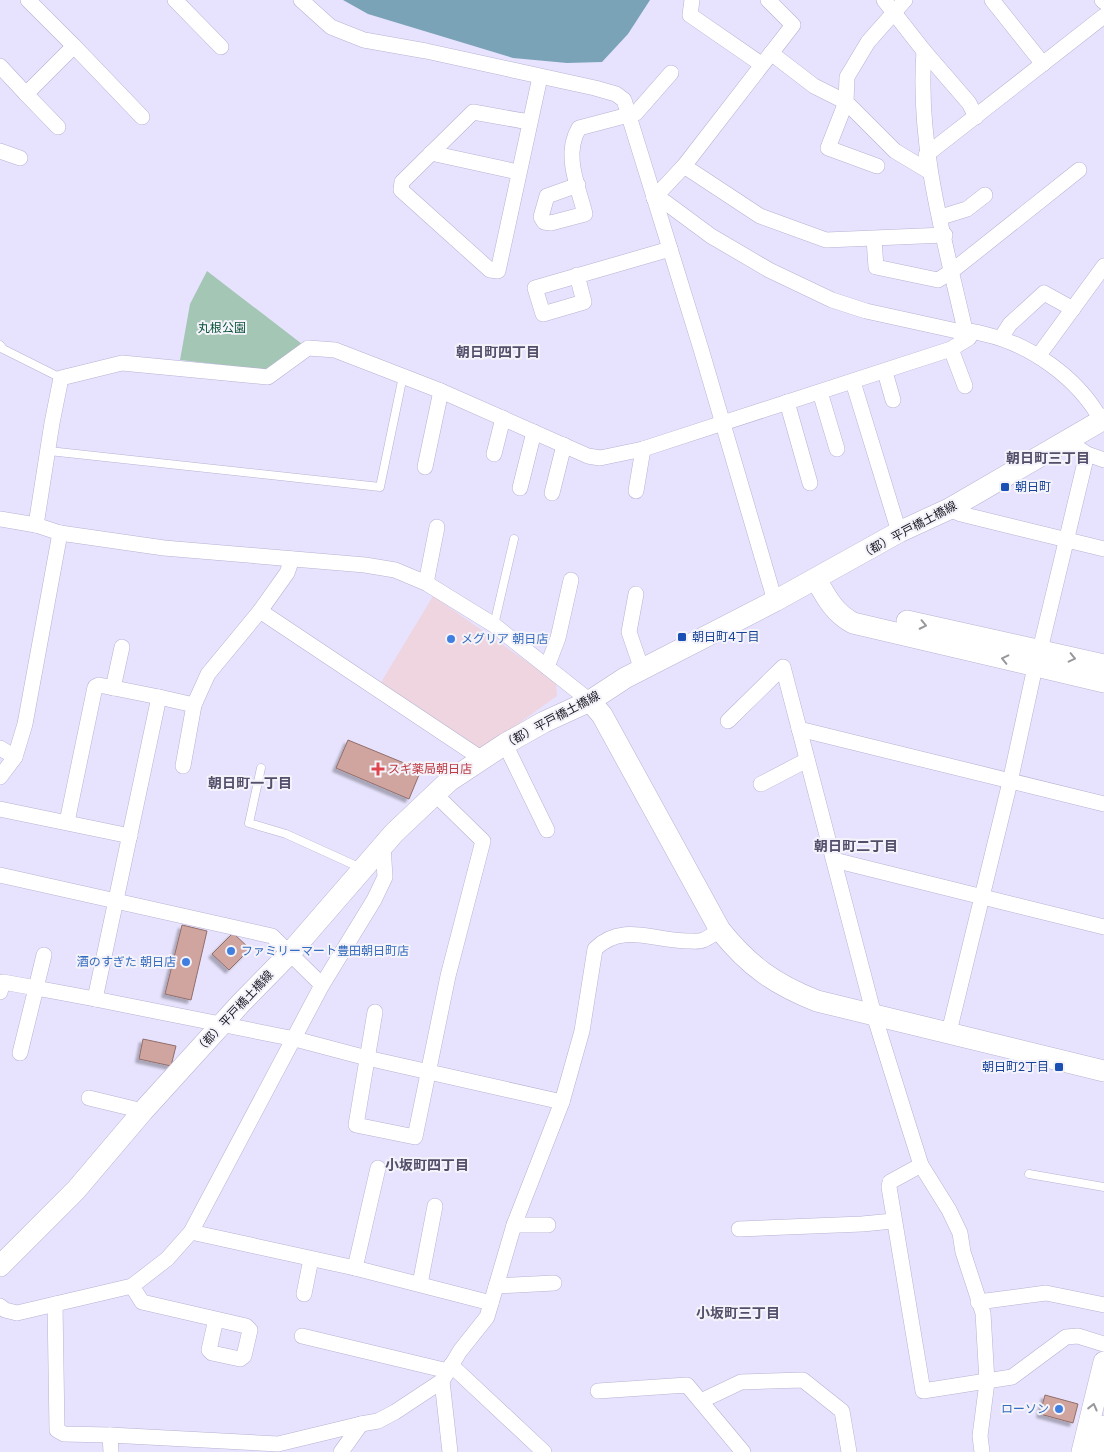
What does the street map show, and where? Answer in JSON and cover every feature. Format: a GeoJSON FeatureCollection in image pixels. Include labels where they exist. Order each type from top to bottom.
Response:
{"type":"FeatureCollection","features":[{"type":"Feature","properties":{"kind":"street"},"geometry":{"type":"LineString","coordinates":[[28,0],[142,117]]}},
{"type":"Feature","properties":{"kind":"street"},"geometry":{"type":"LineString","coordinates":[[175,0],[221,47]]}},
{"type":"Feature","properties":{"kind":"street"},"geometry":{"type":"LineString","coordinates":[[301,0],[331,27],[364,40],[426,51],[616,94],[624,100],[775,601]]}},
{"type":"Feature","properties":{"kind":"street"},"geometry":{"type":"LineString","coordinates":[[692,0],[690,15],[814,86],[846,102],[896,151],[930,172]]}},
{"type":"Feature","properties":{"kind":"street"},"geometry":{"type":"LineString","coordinates":[[654,198],[684,166],[793,25],[768,0]]}},
{"type":"Feature","properties":{"kind":"street"},"geometry":{"type":"LineString","coordinates":[[884,0],[924,51],[940,67],[969,103],[976,117]]}},
{"type":"Feature","properties":{"kind":"street"},"geometry":{"type":"LineString","coordinates":[[876,166],[828,148],[846,102],[847,77],[868,42],[906,0]]}},
{"type":"Feature","properties":{"kind":"street"},"geometry":{"type":"LineString","coordinates":[[992,0],[1043,64]]}},
{"type":"Feature","properties":{"kind":"street"},"geometry":{"type":"LineString","coordinates":[[926,155],[1104,16]]}},
{"type":"Feature","properties":{"kind":"street"},"geometry":{"type":"LineString","coordinates":[[26,94],[74,46]]}},
{"type":"Feature","properties":{"kind":"street"},"geometry":{"type":"LineString","coordinates":[[36,525],[61,378],[122,364],[268,377],[308,348],[335,350],[440,391],[588,456],[600,458],[643,449],[951,349],[969,338],[965,330],[926,155],[922,76],[924,51]]}},
{"type":"Feature","properties":{"kind":"street"},"geometry":{"type":"LineString","coordinates":[[0,66],[58,127]]}},
{"type":"Feature","properties":{"kind":"street"},"geometry":{"type":"LineString","coordinates":[[578,185],[571,157],[573,137],[579,128],[636,113],[671,73]]}},
{"type":"Feature","properties":{"kind":"street"},"geometry":{"type":"LineString","coordinates":[[529,122],[473,112],[402,182],[401,190],[490,270],[498,271],[540,77]]}},
{"type":"Feature","properties":{"kind":"street"},"geometry":{"type":"LineString","coordinates":[[0,151],[20,158]]}},
{"type":"Feature","properties":{"kind":"street"},"geometry":{"type":"LineString","coordinates":[[431,153],[518,172]]}},
{"type":"Feature","properties":{"kind":"street"},"geometry":{"type":"LineString","coordinates":[[684,166],[760,216],[826,240],[945,235]]}},
{"type":"Feature","properties":{"kind":"street"},"geometry":{"type":"LineString","coordinates":[[874,239],[876,267],[938,280],[952,271],[1079,170]]}},
{"type":"Feature","properties":{"kind":"street"},"geometry":{"type":"LineString","coordinates":[[941,217],[967,210],[984,195]]}},
{"type":"Feature","properties":{"kind":"street"},"geometry":{"type":"LineString","coordinates":[[654,198],[665,202],[711,236],[769,270],[832,300],[866,311],[957,331],[965,330],[1001,338],[1039,355],[1094,407],[1102,420]]}},
{"type":"Feature","properties":{"kind":"street"},"geometry":{"type":"LineString","coordinates":[[577,275],[670,249]]}},
{"type":"Feature","properties":{"kind":"street"},"geometry":{"type":"LineString","coordinates":[[1039,355],[1104,266]]}},
{"type":"Feature","properties":{"kind":"street"},"geometry":{"type":"LineString","coordinates":[[1001,338],[1010,324],[1044,293],[1073,309]]}},
{"type":"Feature","properties":{"kind":"street"},"geometry":{"type":"LineString","coordinates":[[951,349],[965,386]]}},
{"type":"Feature","properties":{"kind":"street"},"geometry":{"type":"LineString","coordinates":[[885,372],[892,400]]}},
{"type":"Feature","properties":{"kind":"street"},"geometry":{"type":"LineString","coordinates":[[853,382],[899,532]]}},
{"type":"Feature","properties":{"kind":"street"},"geometry":{"type":"LineString","coordinates":[[424,467],[440,391]]}},
{"type":"Feature","properties":{"kind":"street"},"geometry":{"type":"LineString","coordinates":[[820,392],[838,449]]}},
{"type":"Feature","properties":{"kind":"street"},"geometry":{"type":"LineString","coordinates":[[787,402],[810,483]]}},
{"type":"Feature","properties":{"kind":"street"},"geometry":{"type":"LineString","coordinates":[[494,454],[503,418]]}},
{"type":"Feature","properties":{"kind":"street","name":"（都）平戸橋土橋線"},"geometry":{"type":"LineString","coordinates":[[0,1266],[76,1190],[143,1111],[290,953],[383,846],[435,794],[482,759],[544,722],[590,701],[642,670],[816,579],[899,532],[949,509],[1102,420]]}},
{"type":"Feature","properties":{"kind":"street"},"geometry":{"type":"LineString","coordinates":[[520,488],[534,432]]}},
{"type":"Feature","properties":{"kind":"street"},"geometry":{"type":"LineString","coordinates":[[1066,440],[1087,454],[1104,460]]}},
{"type":"Feature","properties":{"kind":"street"},"geometry":{"type":"LineString","coordinates":[[552,493],[564,445]]}},
{"type":"Feature","properties":{"kind":"street"},"geometry":{"type":"LineString","coordinates":[[636,491],[643,449]]}},
{"type":"Feature","properties":{"kind":"street"},"geometry":{"type":"LineString","coordinates":[[949,1032],[1087,454]]}},
{"type":"Feature","properties":{"kind":"street"},"geometry":{"type":"LineString","coordinates":[[949,509],[961,514],[1104,549]]}},
{"type":"Feature","properties":{"kind":"street"},"geometry":{"type":"LineString","coordinates":[[0,519],[36,525],[60,533],[164,548],[265,558],[292,558],[395,570],[426,583],[494,626],[590,701],[602,715],[720,930],[746,960],[780,986],[817,1001],[1104,1070]]}},
{"type":"Feature","properties":{"kind":"street"},"geometry":{"type":"LineString","coordinates":[[426,583],[437,527]]}},
{"type":"Feature","properties":{"kind":"street"},"geometry":{"type":"LineString","coordinates":[[0,777],[15,757],[25,724],[60,533]]}},
{"type":"Feature","properties":{"kind":"street"},"geometry":{"type":"LineString","coordinates":[[183,766],[194,705],[208,674],[260,611],[287,573],[292,558]]}},
{"type":"Feature","properties":{"kind":"street"},"geometry":{"type":"LineString","coordinates":[[816,579],[856,610],[1038,658],[1104,682]]}},
{"type":"Feature","properties":{"kind":"street"},"geometry":{"type":"LineString","coordinates":[[547,667],[558,638],[571,580]]}},
{"type":"Feature","properties":{"kind":"street"},"geometry":{"type":"LineString","coordinates":[[636,594],[629,632],[642,670]]}},
{"type":"Feature","properties":{"kind":"street"},"geometry":{"type":"LineString","coordinates":[[260,611],[482,759]]}},
{"type":"Feature","properties":{"kind":"street"},"geometry":{"type":"LineString","coordinates":[[113,688],[122,647]]}},
{"type":"Feature","properties":{"kind":"street"},"geometry":{"type":"LineString","coordinates":[[1038,658],[1104,665]]}},
{"type":"Feature","properties":{"kind":"street"},"geometry":{"type":"LineString","coordinates":[[728,721],[783,667],[874,1015],[921,1165],[949,1210],[960,1234],[978,1302],[983,1313],[987,1382],[980,1436],[982,1452]]}},
{"type":"Feature","properties":{"kind":"street"},"geometry":{"type":"LineString","coordinates":[[67,822],[93,692],[99,685],[194,705]]}},
{"type":"Feature","properties":{"kind":"street"},"geometry":{"type":"LineString","coordinates":[[95,999],[118,901],[159,698]]}},
{"type":"Feature","properties":{"kind":"street"},"geometry":{"type":"LineString","coordinates":[[799,729],[1104,804]]}},
{"type":"Feature","properties":{"kind":"street"},"geometry":{"type":"LineString","coordinates":[[505,744],[547,830]]}},
{"type":"Feature","properties":{"kind":"street"},"geometry":{"type":"LineString","coordinates":[[0,748],[15,757]]}},
{"type":"Feature","properties":{"kind":"street"},"geometry":{"type":"LineString","coordinates":[[761,784],[807,760]]}},
{"type":"Feature","properties":{"kind":"street"},"geometry":{"type":"LineString","coordinates":[[375,1012],[356,1125],[415,1137],[448,976],[483,842],[435,794]]}},
{"type":"Feature","properties":{"kind":"street"},"geometry":{"type":"LineString","coordinates":[[0,809],[130,836]]}},
{"type":"Feature","properties":{"kind":"street"},"geometry":{"type":"LineString","coordinates":[[0,1306],[5,1310],[17,1312],[132,1286],[167,1259],[191,1232],[295,1040],[322,985],[354,936],[385,877],[383,846]]}},
{"type":"Feature","properties":{"kind":"street"},"geometry":{"type":"LineString","coordinates":[[834,860],[1104,927]]}},
{"type":"Feature","properties":{"kind":"street"},"geometry":{"type":"LineString","coordinates":[[0,875],[272,936],[322,985]]}},
{"type":"Feature","properties":{"kind":"street"},"geometry":{"type":"LineString","coordinates":[[55,1304],[57,1430],[64,1434],[278,1444],[378,1421],[396,1412],[447,1372],[487,1316],[514,1225],[562,1102],[582,1031],[595,949],[605,939],[616,935],[640,935],[669,941],[702,940],[720,930]]}},
{"type":"Feature","properties":{"kind":"street"},"geometry":{"type":"LineString","coordinates":[[20,1053],[44,955]]}},
{"type":"Feature","properties":{"kind":"street"},"geometry":{"type":"LineString","coordinates":[[1,985],[36,988],[95,999],[295,1040],[562,1102]]}},
{"type":"Feature","properties":{"kind":"street"},"geometry":{"type":"LineString","coordinates":[[90,1098],[143,1111]]}},
{"type":"Feature","properties":{"kind":"street"},"geometry":{"type":"LineString","coordinates":[[921,1165],[890,1182],[889,1187],[921,1387],[926,1392],[1012,1377],[1066,1338],[1078,1336],[1104,1344]]}},
{"type":"Feature","properties":{"kind":"street"},"geometry":{"type":"LineString","coordinates":[[355,1268],[378,1168]]}},
{"type":"Feature","properties":{"kind":"street"},"geometry":{"type":"LineString","coordinates":[[420,1284],[435,1206]]}},
{"type":"Feature","properties":{"kind":"street"},"geometry":{"type":"LineString","coordinates":[[739,1229],[893,1221]]}},
{"type":"Feature","properties":{"kind":"street"},"geometry":{"type":"LineString","coordinates":[[514,1225],[548,1225]]}},
{"type":"Feature","properties":{"kind":"street"},"geometry":{"type":"LineString","coordinates":[[191,1232],[355,1268],[491,1302]]}},
{"type":"Feature","properties":{"kind":"street"},"geometry":{"type":"LineString","coordinates":[[304,1294],[311,1258]]}},
{"type":"Feature","properties":{"kind":"street"},"geometry":{"type":"LineString","coordinates":[[496,1286],[554,1283]]}},
{"type":"Feature","properties":{"kind":"street"},"geometry":{"type":"LineString","coordinates":[[132,1286],[142,1302],[216,1319]]}},
{"type":"Feature","properties":{"kind":"street"},"geometry":{"type":"LineString","coordinates":[[978,1302],[1046,1293],[1104,1305]]}},
{"type":"Feature","properties":{"kind":"street"},"geometry":{"type":"LineString","coordinates":[[302,1336],[447,1372],[544,1452]]}},
{"type":"Feature","properties":{"kind":"street"},"geometry":{"type":"LineString","coordinates":[[1082,1452],[1104,1362]]}},
{"type":"Feature","properties":{"kind":"street"},"geometry":{"type":"LineString","coordinates":[[447,1372],[450,1452]]}},
{"type":"Feature","properties":{"kind":"street"},"geometry":{"type":"LineString","coordinates":[[701,1401],[741,1382],[803,1380],[842,1411],[849,1452]]}},
{"type":"Feature","properties":{"kind":"street"},"geometry":{"type":"LineString","coordinates":[[598,1391],[687,1385],[743,1452]]}},
{"type":"Feature","properties":{"kind":"street"},"geometry":{"type":"LineString","coordinates":[[341,1452],[361,1424]]}},
{"type":"Feature","properties":{"kind":"street"},"geometry":{"type":"LineString","coordinates":[[110,1435],[111,1452]]}},
{"type":"Feature","properties":{"kind":"lane"},"geometry":{"type":"LineString","coordinates":[[0,345],[3,349],[61,378]]}},
{"type":"Feature","properties":{"kind":"lane"},"geometry":{"type":"LineString","coordinates":[[49,450],[380,487],[403,376]]}},
{"type":"Feature","properties":{"kind":"lane"},"geometry":{"type":"LineString","coordinates":[[494,626],[514,539]]}},
{"type":"Feature","properties":{"kind":"lane"},"geometry":{"type":"LineString","coordinates":[[262,768],[249,823],[286,834],[363,869]]}},
{"type":"Feature","properties":{"kind":"lane"},"geometry":{"type":"LineString","coordinates":[[1029,1174],[1104,1187]]}},
{"type":"Feature","properties":{"kind":"shaded area","name":"メグリア 朝日店"},"geometry":{"type":"Polygon","coordinates":[[[433,596],[556,682],[557,696],[480,751],[380,684],[433,596]]]}},
{"type":"Feature","properties":{"kind":"green space","name":"丸根公園"},"geometry":{"type":"Polygon","coordinates":[[[207,271],[302,344],[268,370],[180,360],[190,304],[207,271]]]}},
{"type":"Feature","properties":{"kind":"water"},"geometry":{"type":"Polygon","coordinates":[[[343,0],[650,0],[628,34],[602,62],[567,63],[513,58],[368,14],[343,0]]]}},
{"type":"Feature","properties":{"kind":"building","name":"スギ薬局朝日店"},"geometry":{"type":"Polygon","coordinates":[[[348,740],[421,770],[409,799],[336,768],[348,740]]]}},
{"type":"Feature","properties":{"kind":"building","name":"酒のすぎた 朝日店"},"geometry":{"type":"Polygon","coordinates":[[[182,925],[207,931],[191,1000],[165,994],[182,925]]]}},
{"type":"Feature","properties":{"kind":"building","name":"ファミリーマート豊田朝日町店"},"geometry":{"type":"Polygon","coordinates":[[[233,933],[250,949],[229,970],[212,954],[233,933]]]}},
{"type":"Feature","properties":{"kind":"building"},"geometry":{"type":"Polygon","coordinates":[[[143,1039],[176,1046],[171,1066],[139,1059],[143,1039]]]}},
{"type":"Feature","properties":{"kind":"building","name":"ローソン"},"geometry":{"type":"Polygon","coordinates":[[[1045,1395],[1078,1404],[1073,1423],[1040,1414],[1045,1395]]]}},
{"type":"Feature","properties":{"kind":"place","name":"朝日町"},"geometry":{"type":"Point","coordinates":[1005,487]}},
{"type":"Feature","properties":{"kind":"place","name":"朝日町4丁目"},"geometry":{"type":"Point","coordinates":[682,637]}},
{"type":"Feature","properties":{"kind":"place","name":"メグリア 朝日店"},"geometry":{"type":"Point","coordinates":[451,639]}},
{"type":"Feature","properties":{"kind":"place","name":"スギ薬局朝日店"},"geometry":{"type":"Point","coordinates":[378,769]}},
{"type":"Feature","properties":{"kind":"place","name":"ファミリーマート豊田朝日町店"},"geometry":{"type":"Point","coordinates":[231,951]}},
{"type":"Feature","properties":{"kind":"place","name":"酒のすぎた 朝日店"},"geometry":{"type":"Point","coordinates":[186,962]}},
{"type":"Feature","properties":{"kind":"place","name":"朝日町2丁目"},"geometry":{"type":"Point","coordinates":[1059,1067]}},
{"type":"Feature","properties":{"kind":"place","name":"ローソン"},"geometry":{"type":"Point","coordinates":[1059,1409]}},
{"type":"Feature","properties":{"kind":"district","name":"朝日町四丁目"},"geometry":{"type":"Point","coordinates":[498,352]}},
{"type":"Feature","properties":{"kind":"district","name":"朝日町三丁目"},"geometry":{"type":"Point","coordinates":[1048,458]}},
{"type":"Feature","properties":{"kind":"district","name":"朝日町一丁目"},"geometry":{"type":"Point","coordinates":[250,783]}},
{"type":"Feature","properties":{"kind":"district","name":"朝日町二丁目"},"geometry":{"type":"Point","coordinates":[856,846]}},
{"type":"Feature","properties":{"kind":"district","name":"小坂町四丁目"},"geometry":{"type":"Point","coordinates":[427,1165]}},
{"type":"Feature","properties":{"kind":"district","name":"小坂町三丁目"},"geometry":{"type":"Point","coordinates":[738,1313]}}]}
